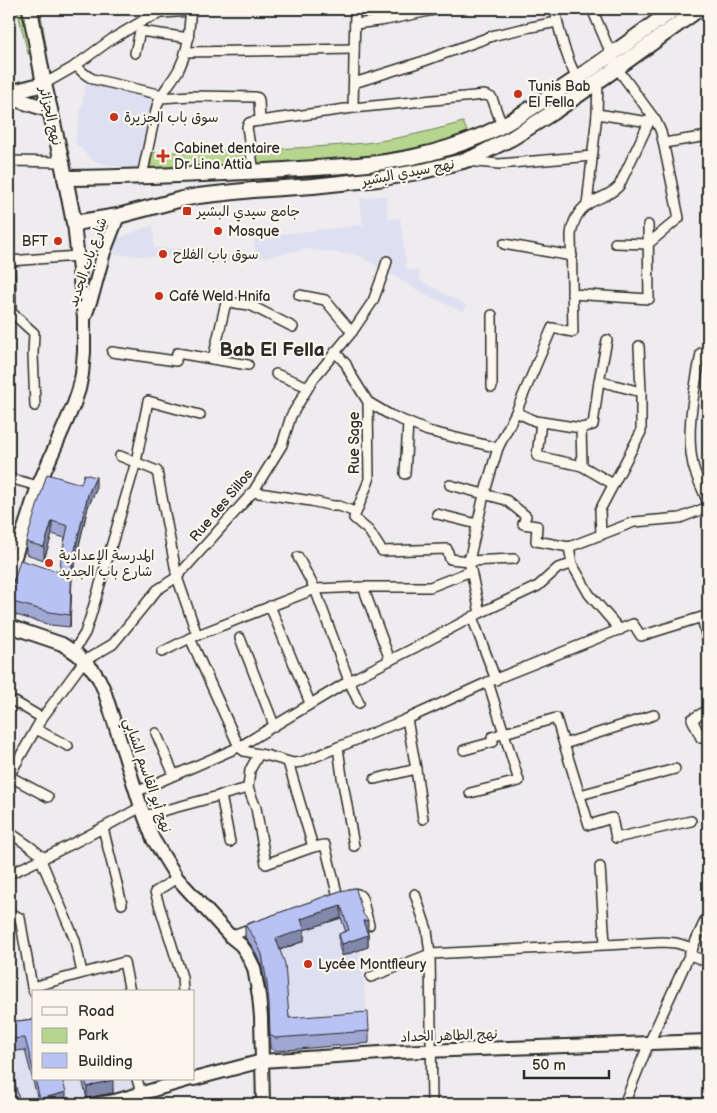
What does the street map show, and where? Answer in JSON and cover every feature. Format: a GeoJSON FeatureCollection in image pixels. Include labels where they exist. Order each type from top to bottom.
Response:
{"type":"FeatureCollection","features":[{"type":"Feature","properties":{"kind":"main road","name":"نهج الجزائر"},"geometry":{"type":"LineString","coordinates":[[30,9],[74,223]]}},
{"type":"Feature","properties":{"kind":"main road","name":"نهج سيدي البشير"},"geometry":{"type":"LineString","coordinates":[[65,178],[254,172],[376,163],[413,157],[450,147],[487,134],[530,110],[612,55],[674,9]]}},
{"type":"Feature","properties":{"kind":"main road","name":"نهج سيدي البشير"},"geometry":{"type":"LineString","coordinates":[[74,223],[118,216],[198,196],[378,179],[423,172],[463,161],[496,146],[528,128],[598,82],[699,9]]}},
{"type":"Feature","properties":{"kind":"main road"},"geometry":{"type":"LineString","coordinates":[[9,93],[44,84]]}},
{"type":"Feature","properties":{"kind":"main road"},"geometry":{"type":"LineString","coordinates":[[9,97],[50,110]]}},
{"type":"Feature","properties":{"kind":"main road"},"geometry":{"type":"LineString","coordinates":[[376,163],[378,179]]}},
{"type":"Feature","properties":{"kind":"street"},"geometry":{"type":"LineString","coordinates":[[353,108],[355,9]]}},
{"type":"Feature","properties":{"kind":"street"},"geometry":{"type":"LineString","coordinates":[[355,24],[439,9]]}},
{"type":"Feature","properties":{"kind":"street"},"geometry":{"type":"LineString","coordinates":[[554,9],[571,66],[577,79]]}},
{"type":"Feature","properties":{"kind":"street"},"geometry":{"type":"LineString","coordinates":[[593,9],[617,68],[651,119],[658,125],[664,143],[679,218],[648,244],[615,243]]}},
{"type":"Feature","properties":{"kind":"street"},"geometry":{"type":"LineString","coordinates":[[44,84],[146,18],[162,13],[190,10],[189,38],[186,52],[174,78],[161,96],[154,118],[142,176]]}},
{"type":"Feature","properties":{"kind":"street"},"geometry":{"type":"LineString","coordinates":[[354,83],[424,61],[495,35],[557,22]]}},
{"type":"Feature","properties":{"kind":"street"},"geometry":{"type":"LineString","coordinates":[[135,53],[140,31],[189,38]]}},
{"type":"Feature","properties":{"kind":"street"},"geometry":{"type":"LineString","coordinates":[[186,52],[354,49]]}},
{"type":"Feature","properties":{"kind":"street"},"geometry":{"type":"LineString","coordinates":[[76,65],[85,75],[93,79],[161,96],[255,97],[259,100],[260,121]]}},
{"type":"Feature","properties":{"kind":"street"},"geometry":{"type":"LineString","coordinates":[[587,205],[597,114],[598,82]]}},
{"type":"Feature","properties":{"kind":"street"},"geometry":{"type":"LineString","coordinates":[[254,172],[247,127],[250,122],[353,108],[486,95],[492,98],[502,126]]}},
{"type":"Feature","properties":{"kind":"street"},"geometry":{"type":"LineString","coordinates":[[597,114],[651,119]]}},
{"type":"Feature","properties":{"kind":"street"},"geometry":{"type":"LineString","coordinates":[[470,793],[519,781],[504,733],[476,615],[469,561],[484,495],[498,448],[516,412],[552,328],[573,332],[572,224],[587,205],[612,193],[619,186],[651,119]]}},
{"type":"Feature","properties":{"kind":"street"},"geometry":{"type":"LineString","coordinates":[[664,143],[708,137]]}},
{"type":"Feature","properties":{"kind":"street"},"geometry":{"type":"LineString","coordinates":[[463,161],[499,164],[592,156]]}},
{"type":"Feature","properties":{"kind":"street"},"geometry":{"type":"LineString","coordinates":[[9,161],[62,162]]}},
{"type":"Feature","properties":{"kind":"street","name":"شارع باب الجديد"},"geometry":{"type":"LineString","coordinates":[[84,318],[104,252],[118,216]]}},
{"type":"Feature","properties":{"kind":"street","name":"شارع باب الجديد"},"geometry":{"type":"LineString","coordinates":[[9,575],[38,486],[79,389],[84,367],[84,318],[74,223]]}},
{"type":"Feature","properties":{"kind":"street"},"geometry":{"type":"LineString","coordinates":[[572,294],[648,298],[648,225]]}},
{"type":"Feature","properties":{"kind":"street"},"geometry":{"type":"LineString","coordinates":[[504,244],[572,256]]}},
{"type":"Feature","properties":{"kind":"street"},"geometry":{"type":"LineString","coordinates":[[35,406],[34,333],[11,312],[10,261],[78,256]]}},
{"type":"Feature","properties":{"kind":"street","name":"Rue des Sillos"},"geometry":{"type":"LineString","coordinates":[[84,661],[113,644],[158,590],[177,576],[253,492],[282,445],[290,416],[308,387],[352,332],[373,301],[387,261]]}},
{"type":"Feature","properties":{"kind":"street"},"geometry":{"type":"LineString","coordinates":[[299,295],[325,300],[352,332]]}},
{"type":"Feature","properties":{"kind":"street"},"geometry":{"type":"LineString","coordinates":[[212,360],[226,302],[250,305],[292,327]]}},
{"type":"Feature","properties":{"kind":"street"},"geometry":{"type":"LineString","coordinates":[[492,315],[492,387]]}},
{"type":"Feature","properties":{"kind":"street"},"geometry":{"type":"LineString","coordinates":[[516,412],[535,421],[581,428],[593,425],[607,340]]}},
{"type":"Feature","properties":{"kind":"street"},"geometry":{"type":"LineString","coordinates":[[601,535],[600,510],[641,432],[642,392],[639,346]]}},
{"type":"Feature","properties":{"kind":"street"},"geometry":{"type":"LineString","coordinates":[[112,352],[176,362],[177,353],[248,365]]}},
{"type":"Feature","properties":{"kind":"street","name":"Rue Sage"},"geometry":{"type":"LineString","coordinates":[[336,352],[346,364],[368,402],[369,480],[355,512]]}},
{"type":"Feature","properties":{"kind":"street"},"geometry":{"type":"LineString","coordinates":[[450,485],[506,500],[526,516],[523,524],[537,526],[536,541],[568,547],[634,522],[680,518],[708,506],[706,495],[693,465],[690,438],[692,407],[700,353]]}},
{"type":"Feature","properties":{"kind":"street"},"geometry":{"type":"LineString","coordinates":[[276,374],[308,387]]}},
{"type":"Feature","properties":{"kind":"street"},"geometry":{"type":"LineString","coordinates":[[599,382],[642,392]]}},
{"type":"Feature","properties":{"kind":"street"},"geometry":{"type":"LineString","coordinates":[[77,646],[85,633],[91,615],[136,462],[148,401],[200,415]]}},
{"type":"Feature","properties":{"kind":"street"},"geometry":{"type":"LineString","coordinates":[[368,402],[390,415],[428,431],[498,448]]}},
{"type":"Feature","properties":{"kind":"street"},"geometry":{"type":"LineString","coordinates":[[405,474],[408,422]]}},
{"type":"Feature","properties":{"kind":"street"},"geometry":{"type":"LineString","coordinates":[[541,422],[537,456],[582,466],[613,484]]}},
{"type":"Feature","properties":{"kind":"street"},"geometry":{"type":"LineString","coordinates":[[581,428],[582,466]]}},
{"type":"Feature","properties":{"kind":"street"},"geometry":{"type":"LineString","coordinates":[[120,456],[157,471],[177,576],[194,636],[239,747],[244,751],[288,762],[302,762],[492,681],[633,624],[642,636],[702,617],[708,644]]}},
{"type":"Feature","properties":{"kind":"street"},"geometry":{"type":"LineString","coordinates":[[9,478],[38,486]]}},
{"type":"Feature","properties":{"kind":"street"},"geometry":{"type":"LineString","coordinates":[[253,492],[339,506],[355,512],[354,518],[369,531],[382,551],[448,549],[450,559],[469,561],[514,559]]}},
{"type":"Feature","properties":{"kind":"street"},"geometry":{"type":"LineString","coordinates":[[437,514],[477,524]]}},
{"type":"Feature","properties":{"kind":"street"},"geometry":{"type":"LineString","coordinates":[[568,547],[572,564],[589,594],[620,630]]}},
{"type":"Feature","properties":{"kind":"street"},"geometry":{"type":"LineString","coordinates":[[298,556],[315,589],[359,703]]}},
{"type":"Feature","properties":{"kind":"street"},"geometry":{"type":"LineString","coordinates":[[136,792],[239,747],[349,681],[476,615],[538,586],[558,568],[572,564]]}},
{"type":"Feature","properties":{"kind":"street"},"geometry":{"type":"LineString","coordinates":[[162,652],[194,636],[315,589],[430,587],[471,571]]}},
{"type":"Feature","properties":{"kind":"street"},"geometry":{"type":"LineString","coordinates":[[363,587],[390,660]]}},
{"type":"Feature","properties":{"kind":"street"},"geometry":{"type":"LineString","coordinates":[[270,606],[310,703]]}},
{"type":"Feature","properties":{"kind":"street","name":"نهج أبو القاسم الشابي"},"geometry":{"type":"LineString","coordinates":[[9,626],[62,644],[77,654],[93,670],[104,690],[142,812],[153,839],[177,878],[246,952],[254,968],[259,996],[263,1104]]}},
{"type":"Feature","properties":{"kind":"street"},"geometry":{"type":"LineString","coordinates":[[240,638],[274,725]]}},
{"type":"Feature","properties":{"kind":"street"},"geometry":{"type":"LineString","coordinates":[[48,797],[9,776],[12,764],[42,718],[84,661]]}},
{"type":"Feature","properties":{"kind":"street"},"geometry":{"type":"LineString","coordinates":[[15,702],[42,718]]}},
{"type":"Feature","properties":{"kind":"street"},"geometry":{"type":"LineString","coordinates":[[701,738],[692,719],[708,710]]}},
{"type":"Feature","properties":{"kind":"street"},"geometry":{"type":"LineString","coordinates":[[564,744],[654,715]]}},
{"type":"Feature","properties":{"kind":"street"},"geometry":{"type":"LineString","coordinates":[[464,750],[493,742],[492,737],[556,718],[589,824],[612,818],[616,838],[691,821]]}},
{"type":"Feature","properties":{"kind":"street"},"geometry":{"type":"LineString","coordinates":[[406,719],[423,819]]}},
{"type":"Feature","properties":{"kind":"street"},"geometry":{"type":"LineString","coordinates":[[36,729],[68,746]]}},
{"type":"Feature","properties":{"kind":"street"},"geometry":{"type":"LineString","coordinates":[[156,733],[174,775]]}},
{"type":"Feature","properties":{"kind":"street"},"geometry":{"type":"LineString","coordinates":[[338,747],[354,846]]}},
{"type":"Feature","properties":{"kind":"street"},"geometry":{"type":"LineString","coordinates":[[259,754],[250,770],[248,788],[256,808],[266,864],[313,847],[324,845],[334,899],[354,893],[359,895],[362,898],[369,925]]}},
{"type":"Feature","properties":{"kind":"street"},"geometry":{"type":"LineString","coordinates":[[288,762],[313,847]]}},
{"type":"Feature","properties":{"kind":"street"},"geometry":{"type":"LineString","coordinates":[[375,779],[416,769]]}},
{"type":"Feature","properties":{"kind":"street"},"geometry":{"type":"LineString","coordinates":[[580,796],[675,770]]}},
{"type":"Feature","properties":{"kind":"street"},"geometry":{"type":"LineString","coordinates":[[9,874],[103,828],[142,812],[248,788]]}},
{"type":"Feature","properties":{"kind":"street"},"geometry":{"type":"LineString","coordinates":[[220,795],[230,842]]}},
{"type":"Feature","properties":{"kind":"street"},"geometry":{"type":"LineString","coordinates":[[103,828],[122,904]]}},
{"type":"Feature","properties":{"kind":"street"},"geometry":{"type":"LineString","coordinates":[[9,832],[32,848],[42,859],[75,940],[82,974]]}},
{"type":"Feature","properties":{"kind":"street"},"geometry":{"type":"LineString","coordinates":[[600,867],[605,944]]}},
{"type":"Feature","properties":{"kind":"street"},"geometry":{"type":"LineString","coordinates":[[177,878],[155,892],[182,977],[183,990]]}},
{"type":"Feature","properties":{"kind":"street"},"geometry":{"type":"LineString","coordinates":[[415,894],[427,930],[430,954],[432,1104]]}},
{"type":"Feature","properties":{"kind":"street"},"geometry":{"type":"LineString","coordinates":[[9,912],[20,918],[33,989],[124,962],[130,990]]}},
{"type":"Feature","properties":{"kind":"street"},"geometry":{"type":"LineString","coordinates":[[624,1104],[649,1043],[708,914]]}},
{"type":"Feature","properties":{"kind":"street"},"geometry":{"type":"LineString","coordinates":[[230,936],[266,923]]}},
{"type":"Feature","properties":{"kind":"street"},"geometry":{"type":"LineString","coordinates":[[371,977],[430,954],[605,944],[676,943],[708,962]]}},
{"type":"Feature","properties":{"kind":"street","name":"نهج الطاهر الحداد"},"geometry":{"type":"LineString","coordinates":[[195,1078],[262,1061],[395,1052],[708,1041]]}},
{"type":"Feature","properties":{"kind":"street"},"geometry":{"type":"LineString","coordinates":[[137,1080],[141,1093]]}},
{"type":"Feature","properties":{"kind":"street","name":"نهج الطاهر الحداد"},"geometry":{"type":"LineString","coordinates":[[97,1104],[189,1080]]}},
{"type":"Feature","properties":{"kind":"shaded area","name":"سوق باب الجزيرة"},"geometry":{"type":"Polygon","coordinates":[[[86,83],[155,92],[138,168],[113,166],[94,161],[75,143],[86,83]]]}},
{"type":"Feature","properties":{"kind":"shaded area","name":"سوق باب الفلاح"},"geometry":{"type":"Polygon","coordinates":[[[386,195],[388,219],[400,218],[407,270],[420,271],[419,280],[466,305],[464,312],[428,296],[358,255],[307,249],[253,259],[217,263],[179,258],[109,254],[118,238],[153,225],[154,248],[206,249],[207,253],[217,250],[218,256],[255,252],[254,237],[363,225],[360,199],[386,195]]]}},
{"type":"Feature","properties":{"kind":"shaded area","name":"Lycée Montfleury"},"geometry":{"type":"Polygon","coordinates":[[[356,896],[368,932],[364,934],[368,947],[361,950],[370,1051],[266,1056],[260,978],[244,934],[356,896]]]}},
{"type":"Feature","properties":{"kind":"shaded area"},"geometry":{"type":"Polygon","coordinates":[[[9,1023],[32,1023],[32,1080],[135,1080],[138,1087],[66,1104],[9,1104],[9,1023]]]}},
{"type":"Feature","properties":{"kind":"green space"},"geometry":{"type":"Polygon","coordinates":[[[17,9],[40,9],[47,51],[28,54],[17,9]]]}},
{"type":"Feature","properties":{"kind":"green space"},"geometry":{"type":"Polygon","coordinates":[[[463,122],[468,133],[436,144],[370,156],[276,164],[151,168],[151,153],[365,143],[463,122]]]}},
{"type":"Feature","properties":{"kind":"building","name":"المدرسة الإعدادية شارع باب الجديد"},"geometry":{"type":"Polygon","coordinates":[[[47,474],[81,484],[84,474],[96,477],[88,494],[72,563],[70,615],[50,612],[9,601],[20,560],[60,572],[61,557],[68,526],[52,521],[44,547],[26,542],[47,474]]]}},
{"type":"Feature","properties":{"kind":"building"},"geometry":{"type":"Polygon","coordinates":[[[355,888],[363,914],[368,920],[363,921],[368,935],[342,944],[339,934],[349,930],[341,906],[301,919],[304,929],[276,939],[285,964],[289,1018],[368,1012],[369,1031],[275,1038],[270,1035],[267,983],[262,954],[245,925],[340,891],[355,888]]]}},
{"type":"Feature","properties":{"kind":"building"},"geometry":{"type":"Polygon","coordinates":[[[32,1019],[32,1065],[25,1038],[9,1039],[9,1022],[32,1019]]]}},
{"type":"Feature","properties":{"kind":"building"},"geometry":{"type":"Polygon","coordinates":[[[9,1059],[20,1103],[15,1104],[9,1104],[9,1059]]]}},
{"type":"Feature","properties":{"kind":"building"},"geometry":{"type":"Polygon","coordinates":[[[35,1080],[62,1080],[66,1092],[40,1099],[35,1080]]]}},
{"type":"Feature","properties":{"kind":"building"},"geometry":{"type":"Polygon","coordinates":[[[85,1080],[113,1080],[96,1084],[87,1087],[85,1080]]]}},
{"type":"Feature","properties":{"kind":"place","name":"Tunis Bab El Fella"},"geometry":{"type":"Point","coordinates":[518,94]}},
{"type":"Feature","properties":{"kind":"place","name":"سوق باب الجزيرة"},"geometry":{"type":"Point","coordinates":[114,117]}},
{"type":"Feature","properties":{"kind":"place","name":"Cabinet dentaire Dr Lina Attia"},"geometry":{"type":"Point","coordinates":[163,156]}},
{"type":"Feature","properties":{"kind":"place","name":"جامع سيدي البشير"},"geometry":{"type":"Point","coordinates":[187,211]}},
{"type":"Feature","properties":{"kind":"place","name":"Mosque"},"geometry":{"type":"Point","coordinates":[218,231]}},
{"type":"Feature","properties":{"kind":"place","name":"BFT"},"geometry":{"type":"Point","coordinates":[58,241]}},
{"type":"Feature","properties":{"kind":"place","name":"سوق باب الفلاح"},"geometry":{"type":"Point","coordinates":[163,254]}},
{"type":"Feature","properties":{"kind":"place","name":"Café Weld Hnifa"},"geometry":{"type":"Point","coordinates":[159,296]}},
{"type":"Feature","properties":{"kind":"place","name":"المدرسة الإعدادية شارع باب الجديد"},"geometry":{"type":"Point","coordinates":[49,563]}},
{"type":"Feature","properties":{"kind":"place","name":"Lycée Montfleury"},"geometry":{"type":"Point","coordinates":[308,964]}},
{"type":"Feature","properties":{"kind":"district","name":"Bab El Fella"},"geometry":{"type":"Point","coordinates":[272,349]}}]}
